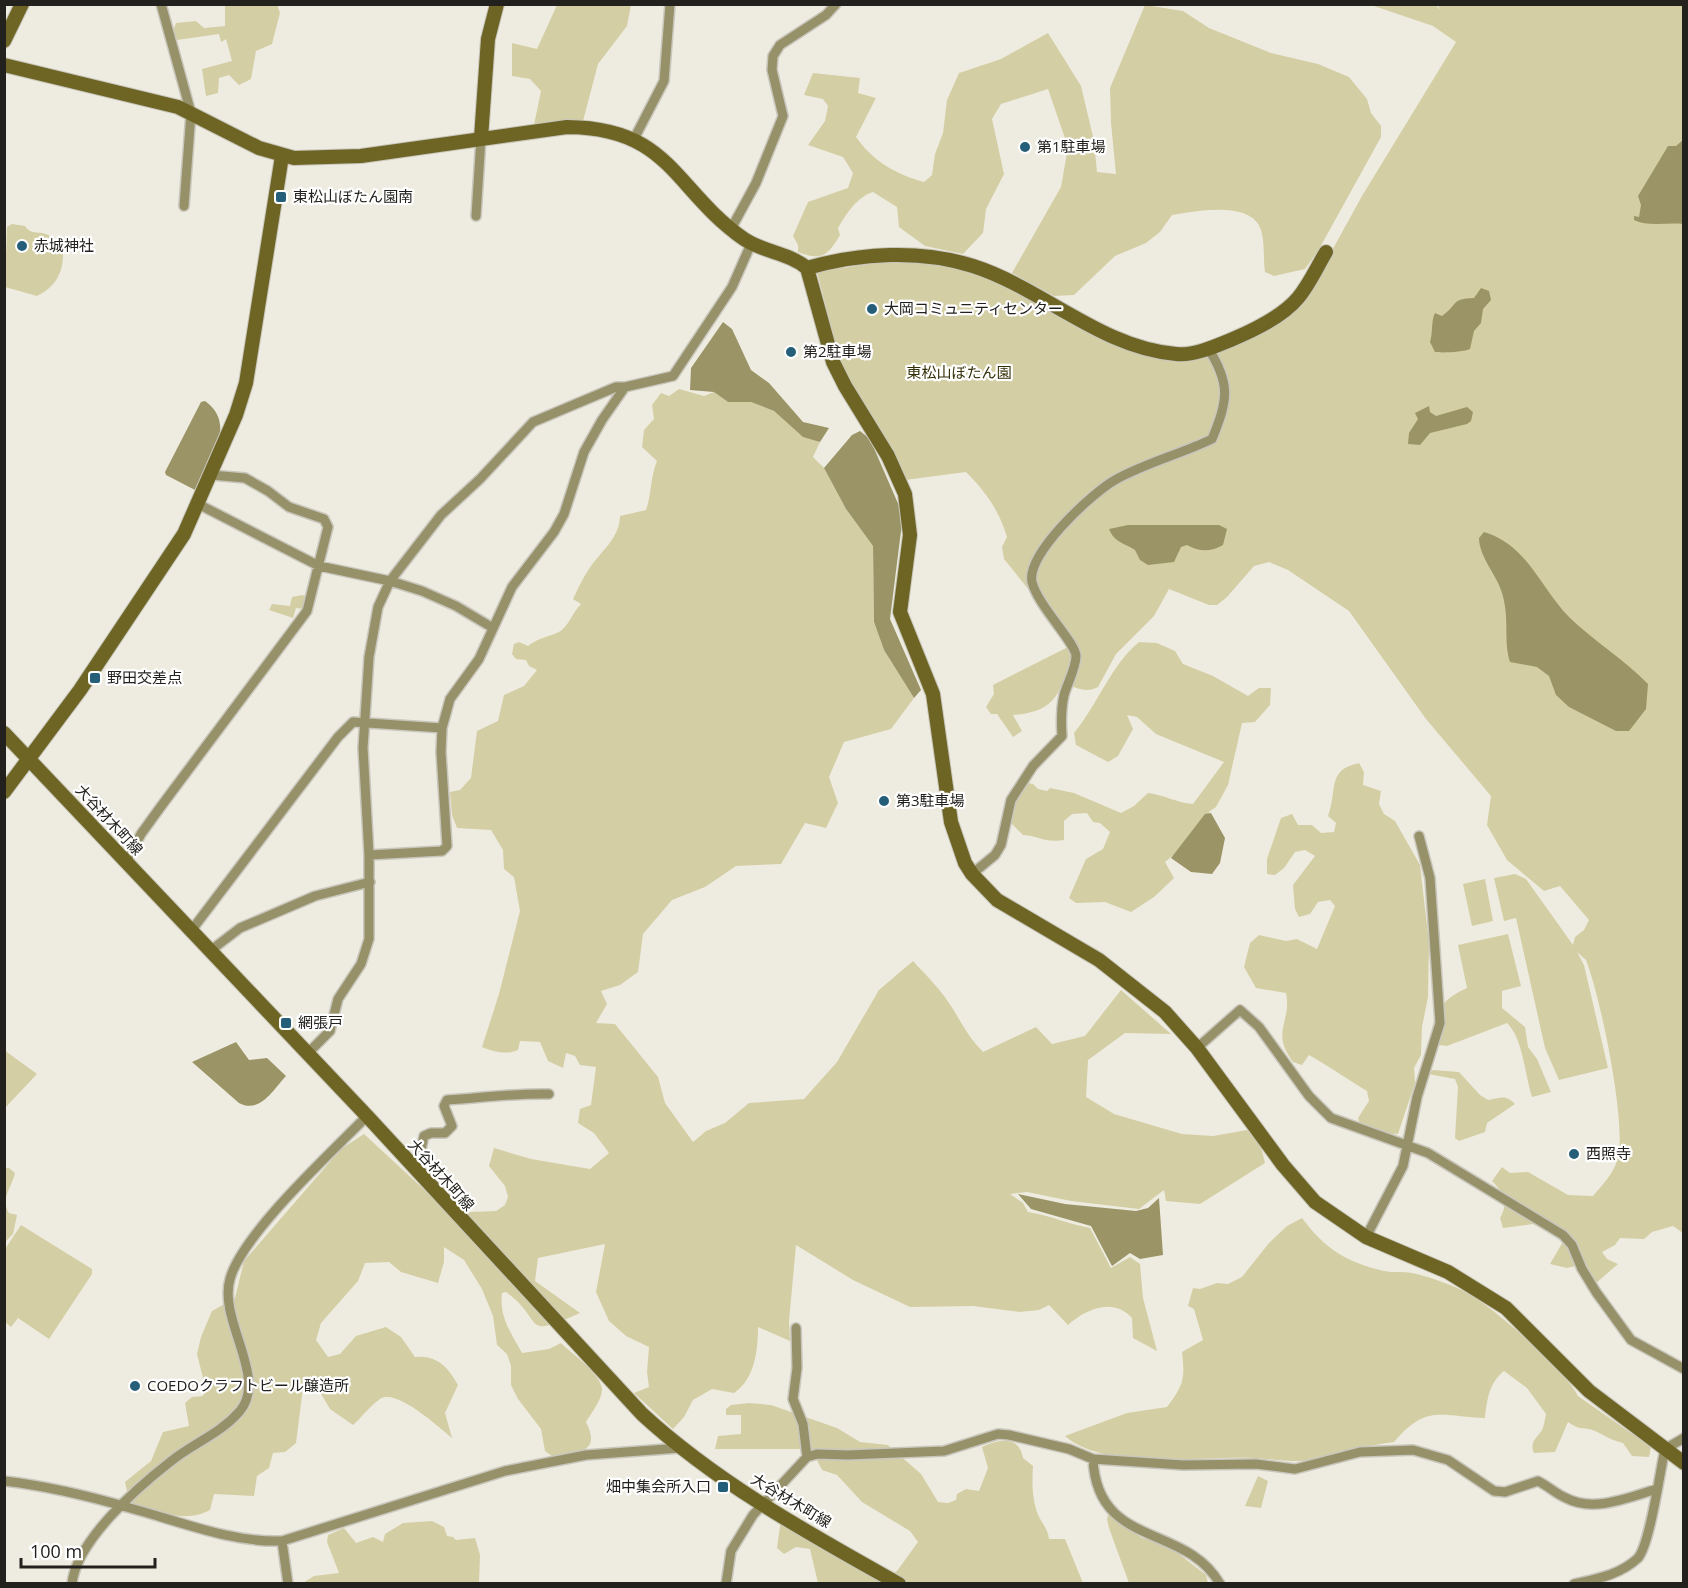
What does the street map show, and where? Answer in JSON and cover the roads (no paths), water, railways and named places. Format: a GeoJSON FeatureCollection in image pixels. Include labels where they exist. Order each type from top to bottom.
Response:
{"type":"FeatureCollection","features":[{"type":"Feature","properties":{"kind":"street"},"geometry":{"type":"LineString","coordinates":[[4,41],[22,4]]}},
{"type":"Feature","properties":{"kind":"street"},"geometry":{"type":"LineString","coordinates":[[161,4],[191,113],[184,206]]}},
{"type":"Feature","properties":{"kind":"street"},"geometry":{"type":"LineString","coordinates":[[476,216],[488,39],[497,4]]}},
{"type":"Feature","properties":{"kind":"street"},"geometry":{"type":"LineString","coordinates":[[634,139],[664,81],[670,4]]}},
{"type":"Feature","properties":{"kind":"street"},"geometry":{"type":"LineString","coordinates":[[731,229],[756,183],[783,116],[772,70],[773,56],[780,45],[826,15],[836,4]]}},
{"type":"Feature","properties":{"kind":"street"},"geometry":{"type":"LineString","coordinates":[[4,65],[164,103],[191,113],[240,140],[282,156],[309,158],[361,156],[481,138],[576,127],[602,128],[634,139],[653,150],[731,229],[751,244],[807,267],[860,257],[940,257],[1000,277],[1099,330],[1142,348],[1178,355],[1208,348],[1254,330],[1297,299],[1326,252]]}},
{"type":"Feature","properties":{"kind":"street"},"geometry":{"type":"LineString","coordinates":[[4,792],[80,690],[177,543],[198,504],[236,415],[246,383],[282,156]]}},
{"type":"Feature","properties":{"kind":"street"},"geometry":{"type":"LineString","coordinates":[[307,1054],[330,1031],[341,992],[364,957],[371,930],[364,723],[373,634],[378,608],[390,581],[441,515],[480,479],[533,422],[616,387],[667,378],[677,371],[732,287],[751,244]]}},
{"type":"Feature","properties":{"kind":"street"},"geometry":{"type":"LineString","coordinates":[[807,267],[833,362],[845,387],[888,456],[905,494],[910,535],[900,612],[933,694],[951,822],[965,863],[972,874],[997,900],[1100,960],[1165,1012],[1197,1048],[1315,1202],[1366,1237],[1448,1272],[1506,1308],[1589,1390],[1683,1463]]}},
{"type":"Feature","properties":{"kind":"street"},"geometry":{"type":"LineString","coordinates":[[972,874],[995,855],[1001,845],[1011,800],[1033,766],[1062,736],[1064,698],[1076,657],[1073,645],[1054,625],[1034,590],[1031,579],[1035,560],[1060,528],[1115,480],[1212,439],[1221,417],[1226,388],[1224,376],[1208,348]]}},
{"type":"Feature","properties":{"kind":"street"},"geometry":{"type":"LineString","coordinates":[[369,855],[442,851],[447,846],[441,786],[442,728],[450,699],[479,659],[512,587],[554,532],[564,514],[584,452],[602,420],[626,387]]}},
{"type":"Feature","properties":{"kind":"street"},"geometry":{"type":"LineString","coordinates":[[126,862],[141,834],[307,611],[328,527],[324,519],[290,507],[245,478],[210,475]]}},
{"type":"Feature","properties":{"kind":"street"},"geometry":{"type":"LineString","coordinates":[[198,504],[319,566],[390,581],[422,591],[456,606],[493,628]]}},
{"type":"Feature","properties":{"kind":"street"},"geometry":{"type":"LineString","coordinates":[[191,931],[338,737],[353,722],[442,728]]}},
{"type":"Feature","properties":{"kind":"street","name":"大谷材木町線"},"geometry":{"type":"LineString","coordinates":[[4,733],[367,1116],[416,1172],[642,1414],[680,1448],[764,1505],[899,1584]]}},
{"type":"Feature","properties":{"kind":"street"},"geometry":{"type":"LineString","coordinates":[[1366,1237],[1396,1182],[1408,1145],[1424,1070],[1435,1046],[1440,1006],[1430,878],[1419,836]]}},
{"type":"Feature","properties":{"kind":"street"},"geometry":{"type":"LineString","coordinates":[[210,951],[240,928],[251,923],[315,896],[370,882]]}},
{"type":"Feature","properties":{"kind":"street"},"geometry":{"type":"LineString","coordinates":[[1197,1048],[1240,1010],[1259,1027],[1323,1112],[1347,1125],[1428,1153],[1563,1235],[1572,1245],[1582,1269],[1596,1292],[1631,1340],[1683,1369]]}},
{"type":"Feature","properties":{"kind":"street"},"geometry":{"type":"LineString","coordinates":[[416,1172],[424,1136],[430,1133],[445,1133],[452,1126],[444,1106],[447,1100],[518,1093],[549,1094]]}},
{"type":"Feature","properties":{"kind":"street"},"geometry":{"type":"LineString","coordinates":[[72,1584],[81,1556],[107,1519],[170,1461],[208,1440],[241,1410],[246,1400],[248,1378],[227,1293],[235,1264],[252,1240],[300,1186],[367,1116]]}},
{"type":"Feature","properties":{"kind":"street"},"geometry":{"type":"LineString","coordinates":[[796,1328],[797,1368],[794,1399],[803,1424],[807,1457]]}},
{"type":"Feature","properties":{"kind":"street"},"geometry":{"type":"LineString","coordinates":[[726,1584],[731,1551],[753,1515],[807,1457],[817,1454],[858,1455],[944,1451],[998,1434],[1069,1449],[1093,1459],[1184,1466],[1270,1465],[1295,1469],[1360,1452],[1413,1450],[1448,1460],[1500,1492],[1538,1482],[1567,1499],[1589,1504],[1615,1502],[1657,1489]]}},
{"type":"Feature","properties":{"kind":"street"},"geometry":{"type":"LineString","coordinates":[[1574,1584],[1614,1574],[1639,1557],[1650,1523],[1665,1449],[1683,1438]]}},
{"type":"Feature","properties":{"kind":"street"},"geometry":{"type":"LineString","coordinates":[[4,1481],[46,1486],[184,1525],[267,1541],[282,1540],[505,1471],[586,1455],[680,1448]]}},
{"type":"Feature","properties":{"kind":"street"},"geometry":{"type":"LineString","coordinates":[[1093,1459],[1101,1497],[1123,1520],[1146,1535],[1166,1540],[1204,1563],[1220,1584]]}},
{"type":"Feature","properties":{"kind":"street"},"geometry":{"type":"LineString","coordinates":[[282,1540],[288,1584]]}},
{"type":"Feature","properties":{"kind":"place","name":"第1駐車場"},"geometry":{"type":"Point","coordinates":[1025,147]}},
{"type":"Feature","properties":{"kind":"place","name":"東松山ぼたん園南"},"geometry":{"type":"Point","coordinates":[281,197]}},
{"type":"Feature","properties":{"kind":"place","name":"赤城神社"},"geometry":{"type":"Point","coordinates":[22,246]}},
{"type":"Feature","properties":{"kind":"place","name":"大岡コミュニティセンター"},"geometry":{"type":"Point","coordinates":[872,309]}},
{"type":"Feature","properties":{"kind":"place","name":"第2駐車場"},"geometry":{"type":"Point","coordinates":[791,352]}},
{"type":"Feature","properties":{"kind":"place","name":"野田交差点"},"geometry":{"type":"Point","coordinates":[95,678]}},
{"type":"Feature","properties":{"kind":"place","name":"第3駐車場"},"geometry":{"type":"Point","coordinates":[884,801]}},
{"type":"Feature","properties":{"kind":"place","name":"網張戸"},"geometry":{"type":"Point","coordinates":[286,1023]}},
{"type":"Feature","properties":{"kind":"place","name":"西照寺"},"geometry":{"type":"Point","coordinates":[1574,1154]}},
{"type":"Feature","properties":{"kind":"place","name":"COEDOクラフトビール醸造所"},"geometry":{"type":"Point","coordinates":[135,1386]}},
{"type":"Feature","properties":{"kind":"place","name":"畑中集会所入口"},"geometry":{"type":"Point","coordinates":[723,1487]}},
{"type":"Feature","properties":{"kind":"park label","name":"東松山ぼたん園"},"geometry":{"type":"Point","coordinates":[959,373]}}]}
